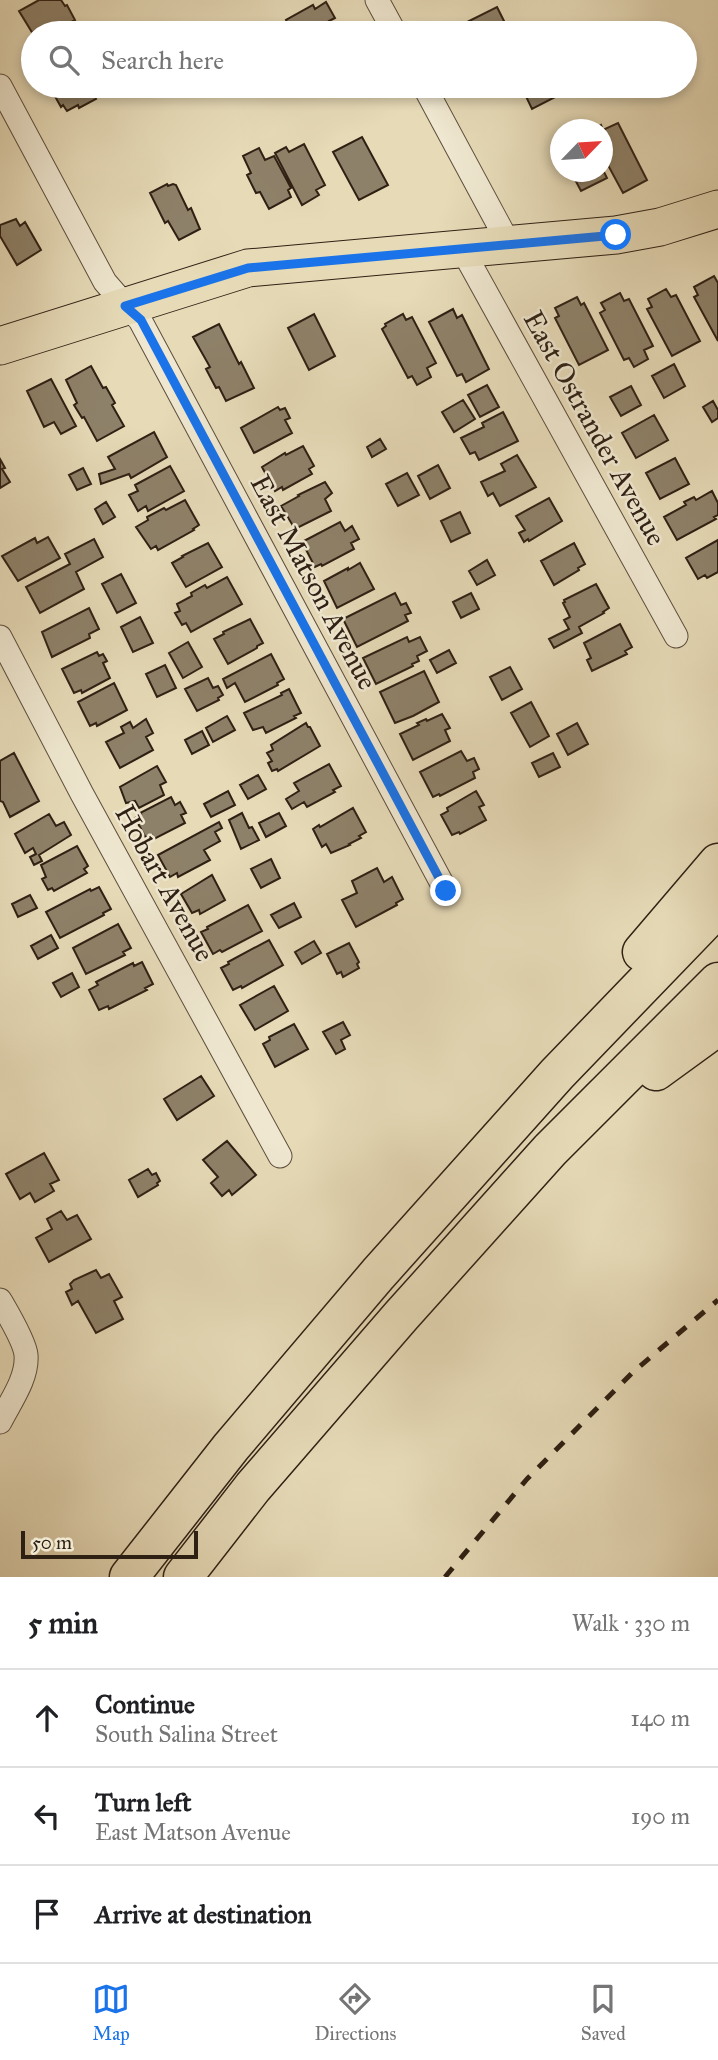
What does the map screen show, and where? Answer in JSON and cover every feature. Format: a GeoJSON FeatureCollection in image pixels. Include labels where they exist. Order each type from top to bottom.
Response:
{"type":"FeatureCollection","features":[{"type":"Feature","properties":{"kind":"highway"},"geometry":{"type":"LineString","coordinates":[[557,1074],[632,963],[718,863]]}},
{"type":"Feature","properties":{"kind":"highway"},"geometry":{"type":"LineString","coordinates":[[129,1577],[240,1436],[378,1274],[557,1074],[718,907]]}},
{"type":"Feature","properties":{"kind":"highway"},"geometry":{"type":"LineString","coordinates":[[183,1577],[253,1487],[550,1150],[718,982]]}},
{"type":"Feature","properties":{"kind":"highway"},"geometry":{"type":"LineString","coordinates":[[550,1150],[718,1026]]}},
{"type":"Feature","properties":{"kind":"main road"},"geometry":{"type":"LineString","coordinates":[[0,346],[248,268],[616,235],[660,227],[718,209]]}},
{"type":"Feature","properties":{"kind":"street"},"geometry":{"type":"LineString","coordinates":[[377,0],[388,21]]}},
{"type":"Feature","properties":{"kind":"street","name":"East Matson Avenue"},"geometry":{"type":"LineString","coordinates":[[0,86],[105,282],[141,320],[446,891]]}},
{"type":"Feature","properties":{"kind":"street"},"geometry":{"type":"LineString","coordinates":[[430,98],[509,244]]}},
{"type":"Feature","properties":{"kind":"street","name":"East Ostrander Avenue"},"geometry":{"type":"LineString","coordinates":[[462,249],[676,636]]}},
{"type":"Feature","properties":{"kind":"street","name":"Hobart Avenue"},"geometry":{"type":"LineString","coordinates":[[0,637],[280,1156]]}},
{"type":"Feature","properties":{"kind":"street"},"geometry":{"type":"LineString","coordinates":[[0,1300],[26,1354],[22,1376],[0,1422]]}},
{"type":"Feature","properties":{"kind":"building"},"geometry":{"type":"Polygon","coordinates":[[[39,0],[61,0],[75,20],[25,21],[19,11],[39,0]]]}},
{"type":"Feature","properties":{"kind":"building"},"geometry":{"type":"Polygon","coordinates":[[[326,2],[335,18],[329,21],[286,20],[313,5],[315,9],[326,2]]]}},
{"type":"Feature","properties":{"kind":"building"},"geometry":{"type":"Polygon","coordinates":[[[497,7],[504,21],[469,21],[497,7]]]}},
{"type":"Feature","properties":{"kind":"building"},"geometry":{"type":"Polygon","coordinates":[[[56,98],[96,99],[67,111],[63,105],[61,107],[56,98]]]}},
{"type":"Feature","properties":{"kind":"building"},"geometry":{"type":"Polygon","coordinates":[[[527,98],[553,98],[532,109],[527,98]]]}},
{"type":"Feature","properties":{"kind":"building"},"geometry":{"type":"Polygon","coordinates":[[[618,123],[647,180],[623,193],[613,174],[613,125],[618,123]]]}},
{"type":"Feature","properties":{"kind":"building"},"geometry":{"type":"Polygon","coordinates":[[[362,137],[388,185],[359,200],[333,152],[362,137]]]}},
{"type":"Feature","properties":{"kind":"building"},"geometry":{"type":"Polygon","coordinates":[[[304,144],[325,185],[316,190],[319,195],[302,205],[275,153],[286,147],[289,152],[304,144]]]}},
{"type":"Feature","properties":{"kind":"building"},"geometry":{"type":"Polygon","coordinates":[[[259,148],[265,160],[274,156],[291,188],[288,190],[291,197],[269,209],[260,192],[256,193],[247,175],[251,173],[243,156],[259,148]]]}},
{"type":"Feature","properties":{"kind":"building"},"geometry":{"type":"Polygon","coordinates":[[[576,182],[599,182],[581,191],[576,182]]]}},
{"type":"Feature","properties":{"kind":"building"},"geometry":{"type":"Polygon","coordinates":[[[167,184],[176,185],[188,210],[191,208],[200,229],[179,240],[168,221],[165,223],[150,193],[167,184]]]}},
{"type":"Feature","properties":{"kind":"building"},"geometry":{"type":"Polygon","coordinates":[[[16,219],[20,226],[25,222],[41,250],[17,265],[0,236],[0,225],[16,219]]]}},
{"type":"Feature","properties":{"kind":"building"},"geometry":{"type":"Polygon","coordinates":[[[714,276],[718,283],[718,341],[694,297],[698,295],[694,287],[714,276]]]}},
{"type":"Feature","properties":{"kind":"building"},"geometry":{"type":"Polygon","coordinates":[[[666,289],[671,297],[676,295],[700,341],[672,356],[647,309],[652,307],[648,299],[666,289]]]}},
{"type":"Feature","properties":{"kind":"building"},"geometry":{"type":"Polygon","coordinates":[[[620,293],[624,301],[629,299],[653,346],[644,350],[648,359],[634,367],[629,358],[624,360],[600,313],[605,310],[601,303],[620,293]]]}},
{"type":"Feature","properties":{"kind":"building"},"geometry":{"type":"Polygon","coordinates":[[[577,297],[581,305],[584,303],[608,350],[579,365],[555,318],[559,316],[555,308],[577,297]]]}},
{"type":"Feature","properties":{"kind":"building"},"geometry":{"type":"Polygon","coordinates":[[[453,309],[457,318],[462,315],[489,369],[466,382],[462,374],[457,376],[429,322],[453,309]]]}},
{"type":"Feature","properties":{"kind":"building"},"geometry":{"type":"Polygon","coordinates":[[[314,314],[335,356],[309,370],[288,328],[314,314]]]}},
{"type":"Feature","properties":{"kind":"building"},"geometry":{"type":"Polygon","coordinates":[[[403,314],[406,320],[412,317],[436,363],[427,368],[431,377],[417,385],[412,376],[408,378],[382,329],[385,324],[403,314]]]}},
{"type":"Feature","properties":{"kind":"building"},"geometry":{"type":"Polygon","coordinates":[[[219,324],[254,388],[226,401],[206,369],[210,367],[193,337],[219,324]]]}},
{"type":"Feature","properties":{"kind":"building"},"geometry":{"type":"Polygon","coordinates":[[[674,364],[685,386],[664,398],[652,376],[674,364]]]}},
{"type":"Feature","properties":{"kind":"building"},"geometry":{"type":"Polygon","coordinates":[[[91,366],[115,403],[112,405],[124,426],[97,441],[74,405],[77,403],[66,380],[91,366]]]}},
{"type":"Feature","properties":{"kind":"building"},"geometry":{"type":"Polygon","coordinates":[[[51,379],[76,426],[61,434],[54,422],[44,427],[27,391],[51,379]]]}},
{"type":"Feature","properties":{"kind":"building"},"geometry":{"type":"Polygon","coordinates":[[[487,385],[499,407],[480,417],[468,395],[487,385]]]}},
{"type":"Feature","properties":{"kind":"building"},"geometry":{"type":"Polygon","coordinates":[[[631,386],[641,405],[621,416],[610,397],[631,386]]]}},
{"type":"Feature","properties":{"kind":"building"},"geometry":{"type":"Polygon","coordinates":[[[463,400],[475,419],[454,432],[442,412],[463,400]]]}},
{"type":"Feature","properties":{"kind":"building"},"geometry":{"type":"Polygon","coordinates":[[[713,401],[718,410],[718,418],[712,422],[703,407],[713,401]]]}},
{"type":"Feature","properties":{"kind":"building"},"geometry":{"type":"Polygon","coordinates":[[[278,407],[280,410],[285,408],[290,418],[285,420],[292,433],[254,453],[241,428],[278,407]]]}},
{"type":"Feature","properties":{"kind":"building"},"geometry":{"type":"Polygon","coordinates":[[[503,412],[518,441],[479,460],[475,452],[470,454],[461,438],[484,427],[482,423],[503,412]]]}},
{"type":"Feature","properties":{"kind":"building"},"geometry":{"type":"Polygon","coordinates":[[[654,415],[668,440],[636,458],[622,433],[654,415]]]}},
{"type":"Feature","properties":{"kind":"building"},"geometry":{"type":"Polygon","coordinates":[[[154,432],[167,457],[131,478],[129,474],[101,484],[99,474],[115,469],[108,457],[154,432]]]}},
{"type":"Feature","properties":{"kind":"building"},"geometry":{"type":"Polygon","coordinates":[[[380,439],[386,449],[372,457],[367,447],[380,439]]]}},
{"type":"Feature","properties":{"kind":"building"},"geometry":{"type":"Polygon","coordinates":[[[303,446],[314,466],[309,469],[312,474],[283,490],[282,487],[275,491],[262,467],[303,446]]]}},
{"type":"Feature","properties":{"kind":"building"},"geometry":{"type":"Polygon","coordinates":[[[517,455],[536,487],[500,506],[493,493],[488,496],[481,482],[505,471],[501,464],[517,455]]]}},
{"type":"Feature","properties":{"kind":"building"},"geometry":{"type":"Polygon","coordinates":[[[675,458],[689,484],[660,499],[646,473],[675,458]]]}},
{"type":"Feature","properties":{"kind":"building"},"geometry":{"type":"Polygon","coordinates":[[[0,459],[5,468],[2,469],[10,482],[0,488],[0,459]]]}},
{"type":"Feature","properties":{"kind":"building"},"geometry":{"type":"Polygon","coordinates":[[[438,465],[450,488],[430,499],[418,476],[438,465]]]}},
{"type":"Feature","properties":{"kind":"building"},"geometry":{"type":"Polygon","coordinates":[[[170,466],[184,491],[148,511],[146,506],[138,511],[129,495],[138,491],[135,485],[170,466]]]}},
{"type":"Feature","properties":{"kind":"building"},"geometry":{"type":"Polygon","coordinates":[[[83,468],[91,484],[77,490],[69,475],[83,468]]]}},
{"type":"Feature","properties":{"kind":"building"},"geometry":{"type":"Polygon","coordinates":[[[407,473],[419,495],[398,506],[386,484],[407,473]]]}},
{"type":"Feature","properties":{"kind":"building"},"geometry":{"type":"Polygon","coordinates":[[[325,482],[332,493],[325,499],[331,511],[295,529],[281,506],[325,482]]]}},
{"type":"Feature","properties":{"kind":"building"},"geometry":{"type":"Polygon","coordinates":[[[712,491],[718,503],[718,515],[714,517],[716,519],[677,540],[664,517],[686,505],[684,502],[694,497],[696,500],[712,491]]]}},
{"type":"Feature","properties":{"kind":"building"},"geometry":{"type":"Polygon","coordinates":[[[549,498],[562,521],[524,542],[519,533],[525,530],[516,516],[549,498]]]}},
{"type":"Feature","properties":{"kind":"building"},"geometry":{"type":"Polygon","coordinates":[[[185,500],[199,525],[158,550],[156,546],[151,549],[136,527],[148,520],[147,517],[185,500]]]}},
{"type":"Feature","properties":{"kind":"building"},"geometry":{"type":"Polygon","coordinates":[[[106,502],[115,517],[103,524],[95,509],[106,502]]]}},
{"type":"Feature","properties":{"kind":"building"},"geometry":{"type":"Polygon","coordinates":[[[460,512],[470,533],[451,542],[441,521],[460,512]]]}},
{"type":"Feature","properties":{"kind":"building"},"geometry":{"type":"Polygon","coordinates":[[[340,522],[345,531],[352,526],[359,539],[351,543],[354,549],[315,567],[302,542],[340,522]]]}},
{"type":"Feature","properties":{"kind":"building"},"geometry":{"type":"Polygon","coordinates":[[[48,537],[60,558],[18,581],[2,556],[35,538],[37,543],[48,537]]]}},
{"type":"Feature","properties":{"kind":"building"},"geometry":{"type":"Polygon","coordinates":[[[94,539],[103,557],[76,572],[84,589],[40,613],[26,587],[70,564],[65,554],[94,539]]]}},
{"type":"Feature","properties":{"kind":"building"},"geometry":{"type":"Polygon","coordinates":[[[718,540],[718,572],[698,579],[686,558],[718,540]]]}},
{"type":"Feature","properties":{"kind":"building"},"geometry":{"type":"Polygon","coordinates":[[[208,543],[222,567],[186,587],[172,563],[208,543]]]}},
{"type":"Feature","properties":{"kind":"building"},"geometry":{"type":"Polygon","coordinates":[[[574,543],[585,564],[554,585],[541,561],[574,543]]]}},
{"type":"Feature","properties":{"kind":"building"},"geometry":{"type":"Polygon","coordinates":[[[487,560],[495,575],[477,585],[469,571],[487,560]]]}},
{"type":"Feature","properties":{"kind":"building"},"geometry":{"type":"Polygon","coordinates":[[[360,563],[374,589],[337,608],[324,581],[360,563]]]}},
{"type":"Feature","properties":{"kind":"building"},"geometry":{"type":"Polygon","coordinates":[[[121,574],[136,603],[117,613],[102,584],[121,574]]]}},
{"type":"Feature","properties":{"kind":"building"},"geometry":{"type":"Polygon","coordinates":[[[227,577],[242,604],[191,632],[186,623],[182,625],[175,613],[180,611],[177,604],[205,585],[207,588],[227,577]]]}},
{"type":"Feature","properties":{"kind":"building"},"geometry":{"type":"Polygon","coordinates":[[[596,584],[609,608],[579,627],[582,633],[554,648],[549,639],[569,629],[564,620],[570,617],[564,600],[596,584]]]}},
{"type":"Feature","properties":{"kind":"building"},"geometry":{"type":"Polygon","coordinates":[[[395,593],[401,605],[406,603],[411,613],[405,615],[408,621],[357,647],[343,619],[395,593]]]}},
{"type":"Feature","properties":{"kind":"building"},"geometry":{"type":"Polygon","coordinates":[[[471,593],[479,609],[461,618],[453,602],[471,593]]]}},
{"type":"Feature","properties":{"kind":"building"},"geometry":{"type":"Polygon","coordinates":[[[89,608],[99,629],[89,634],[90,638],[52,657],[42,632],[89,608]]]}},
{"type":"Feature","properties":{"kind":"building"},"geometry":{"type":"Polygon","coordinates":[[[140,617],[153,643],[133,652],[121,627],[140,617]]]}},
{"type":"Feature","properties":{"kind":"building"},"geometry":{"type":"Polygon","coordinates":[[[250,619],[263,643],[228,664],[214,639],[250,619]]]}},
{"type":"Feature","properties":{"kind":"building"},"geometry":{"type":"Polygon","coordinates":[[[620,624],[632,647],[625,651],[627,654],[592,671],[587,660],[591,658],[584,643],[620,624]]]}},
{"type":"Feature","properties":{"kind":"building"},"geometry":{"type":"Polygon","coordinates":[[[407,637],[409,642],[420,637],[427,651],[417,656],[419,661],[412,664],[413,666],[376,684],[363,658],[407,637]]]}},
{"type":"Feature","properties":{"kind":"building"},"geometry":{"type":"Polygon","coordinates":[[[188,642],[202,667],[183,678],[169,653],[188,642]]]}},
{"type":"Feature","properties":{"kind":"building"},"geometry":{"type":"Polygon","coordinates":[[[449,650],[456,663],[437,673],[430,660],[449,650]]]}},
{"type":"Feature","properties":{"kind":"building"},"geometry":{"type":"Polygon","coordinates":[[[97,652],[99,656],[103,654],[107,661],[103,663],[110,678],[82,693],[81,690],[74,693],[62,669],[97,652]]]}},
{"type":"Feature","properties":{"kind":"building"},"geometry":{"type":"Polygon","coordinates":[[[271,654],[284,679],[277,683],[278,685],[245,702],[235,683],[227,688],[223,679],[271,654]]]}},
{"type":"Feature","properties":{"kind":"building"},"geometry":{"type":"Polygon","coordinates":[[[165,665],[176,688],[157,697],[146,674],[165,665]]]}},
{"type":"Feature","properties":{"kind":"building"},"geometry":{"type":"Polygon","coordinates":[[[510,667],[522,689],[502,700],[490,677],[510,667]]]}},
{"type":"Feature","properties":{"kind":"building"},"geometry":{"type":"Polygon","coordinates":[[[424,671],[439,702],[395,723],[380,692],[424,671]]]}},
{"type":"Feature","properties":{"kind":"building"},"geometry":{"type":"Polygon","coordinates":[[[208,678],[213,688],[218,686],[223,695],[219,700],[197,711],[185,689],[208,678]]]}},
{"type":"Feature","properties":{"kind":"building"},"geometry":{"type":"Polygon","coordinates":[[[114,683],[127,710],[97,726],[96,723],[90,726],[78,702],[114,683]]]}},
{"type":"Feature","properties":{"kind":"building"},"geometry":{"type":"Polygon","coordinates":[[[289,689],[301,713],[266,733],[263,727],[253,730],[244,713],[289,689]]]}},
{"type":"Feature","properties":{"kind":"building"},"geometry":{"type":"Polygon","coordinates":[[[531,702],[549,736],[530,747],[511,713],[531,702]]]}},
{"type":"Feature","properties":{"kind":"building"},"geometry":{"type":"Polygon","coordinates":[[[442,714],[450,728],[445,730],[450,741],[413,760],[400,734],[419,725],[417,723],[442,714]]]}},
{"type":"Feature","properties":{"kind":"building"},"geometry":{"type":"Polygon","coordinates":[[[227,716],[235,730],[213,742],[206,728],[227,716]]]}},
{"type":"Feature","properties":{"kind":"building"},"geometry":{"type":"Polygon","coordinates":[[[146,719],[153,733],[146,737],[153,750],[120,768],[106,742],[124,733],[121,727],[130,722],[133,728],[146,719]]]}},
{"type":"Feature","properties":{"kind":"building"},"geometry":{"type":"Polygon","coordinates":[[[306,723],[320,746],[278,771],[272,771],[268,763],[272,761],[267,753],[273,750],[271,745],[306,723]]]}},
{"type":"Feature","properties":{"kind":"building"},"geometry":{"type":"Polygon","coordinates":[[[577,723],[588,744],[568,755],[557,734],[577,723]]]}},
{"type":"Feature","properties":{"kind":"building"},"geometry":{"type":"Polygon","coordinates":[[[202,731],[209,745],[192,754],[185,740],[202,731]]]}},
{"type":"Feature","properties":{"kind":"building"},"geometry":{"type":"Polygon","coordinates":[[[461,751],[467,761],[474,758],[479,769],[473,772],[475,778],[433,797],[420,772],[461,751]]]}},
{"type":"Feature","properties":{"kind":"building"},"geometry":{"type":"Polygon","coordinates":[[[14,753],[39,801],[10,817],[0,801],[0,761],[14,753]]]}},
{"type":"Feature","properties":{"kind":"building"},"geometry":{"type":"Polygon","coordinates":[[[553,753],[560,767],[539,777],[532,763],[553,753]]]}},
{"type":"Feature","properties":{"kind":"building"},"geometry":{"type":"Polygon","coordinates":[[[329,764],[341,786],[307,807],[304,802],[292,809],[286,799],[299,791],[294,783],[329,764]]]}},
{"type":"Feature","properties":{"kind":"building"},"geometry":{"type":"Polygon","coordinates":[[[157,766],[166,782],[160,785],[164,795],[139,808],[135,801],[126,803],[120,787],[157,766]]]}},
{"type":"Feature","properties":{"kind":"building"},"geometry":{"type":"Polygon","coordinates":[[[258,775],[266,789],[248,799],[240,785],[258,775]]]}},
{"type":"Feature","properties":{"kind":"building"},"geometry":{"type":"Polygon","coordinates":[[[228,791],[235,805],[211,817],[204,804],[228,791]]]}},
{"type":"Feature","properties":{"kind":"building"},"geometry":{"type":"Polygon","coordinates":[[[476,791],[484,805],[479,807],[486,820],[460,834],[459,832],[452,835],[441,815],[448,811],[447,808],[476,791]]]}},
{"type":"Feature","properties":{"kind":"building"},"geometry":{"type":"Polygon","coordinates":[[[171,797],[175,805],[180,802],[186,813],[181,815],[185,823],[154,839],[152,835],[146,838],[135,818],[171,797]]]}},
{"type":"Feature","properties":{"kind":"building"},"geometry":{"type":"Polygon","coordinates":[[[353,808],[366,832],[350,845],[331,853],[326,844],[322,847],[313,829],[353,808]]]}},
{"type":"Feature","properties":{"kind":"building"},"geometry":{"type":"Polygon","coordinates":[[[242,813],[259,840],[241,849],[229,820],[242,813]]]}},
{"type":"Feature","properties":{"kind":"building"},"geometry":{"type":"Polygon","coordinates":[[[279,813],[286,826],[266,837],[259,823],[279,813]]]}},
{"type":"Feature","properties":{"kind":"building"},"geometry":{"type":"Polygon","coordinates":[[[49,814],[56,826],[64,822],[71,835],[39,855],[42,861],[34,865],[30,857],[36,854],[33,848],[25,853],[15,834],[49,814]]]}},
{"type":"Feature","properties":{"kind":"building"},"geometry":{"type":"Polygon","coordinates":[[[219,822],[222,828],[215,832],[220,841],[204,850],[210,860],[178,877],[177,873],[170,877],[158,855],[219,822]]]}},
{"type":"Feature","properties":{"kind":"building"},"geometry":{"type":"Polygon","coordinates":[[[77,846],[88,866],[84,869],[87,873],[54,891],[52,888],[48,890],[42,879],[46,877],[41,865],[77,846]]]}},
{"type":"Feature","properties":{"kind":"building"},"geometry":{"type":"Polygon","coordinates":[[[271,859],[280,878],[261,888],[251,869],[271,859]]]}},
{"type":"Feature","properties":{"kind":"building"},"geometry":{"type":"Polygon","coordinates":[[[377,868],[384,882],[392,877],[403,899],[356,927],[342,900],[357,893],[352,881],[377,868]]]}},
{"type":"Feature","properties":{"kind":"building"},"geometry":{"type":"Polygon","coordinates":[[[212,875],[225,900],[200,914],[199,910],[192,913],[181,894],[212,875]]]}},
{"type":"Feature","properties":{"kind":"building"},"geometry":{"type":"Polygon","coordinates":[[[99,887],[111,909],[60,938],[46,912],[99,887]]]}},
{"type":"Feature","properties":{"kind":"building"},"geometry":{"type":"Polygon","coordinates":[[[30,895],[37,908],[18,917],[12,904],[30,895]]]}},
{"type":"Feature","properties":{"kind":"building"},"geometry":{"type":"Polygon","coordinates":[[[294,903],[301,917],[279,928],[271,915],[294,903]]]}},
{"type":"Feature","properties":{"kind":"building"},"geometry":{"type":"Polygon","coordinates":[[[248,905],[262,931],[213,954],[201,932],[248,905]]]}},
{"type":"Feature","properties":{"kind":"building"},"geometry":{"type":"Polygon","coordinates":[[[118,924],[131,948],[123,952],[125,955],[86,974],[73,948],[118,924]]]}},
{"type":"Feature","properties":{"kind":"building"},"geometry":{"type":"Polygon","coordinates":[[[51,935],[58,948],[38,959],[31,946],[51,935]]]}},
{"type":"Feature","properties":{"kind":"building"},"geometry":{"type":"Polygon","coordinates":[[[269,940],[283,965],[242,988],[241,986],[233,990],[221,968],[269,940]]]}},
{"type":"Feature","properties":{"kind":"building"},"geometry":{"type":"Polygon","coordinates":[[[314,941],[321,953],[302,964],[295,952],[314,941]]]}},
{"type":"Feature","properties":{"kind":"building"},"geometry":{"type":"Polygon","coordinates":[[[349,943],[359,962],[359,968],[343,977],[341,972],[337,974],[327,954],[349,943]]]}},
{"type":"Feature","properties":{"kind":"building"},"geometry":{"type":"Polygon","coordinates":[[[142,962],[153,984],[145,988],[147,990],[109,1009],[108,1006],[99,1010],[89,990],[98,985],[96,982],[133,963],[134,966],[142,962]]]}},
{"type":"Feature","properties":{"kind":"building"},"geometry":{"type":"Polygon","coordinates":[[[72,973],[79,987],[61,997],[53,983],[72,973]]]}},
{"type":"Feature","properties":{"kind":"building"},"geometry":{"type":"Polygon","coordinates":[[[274,986],[288,1011],[255,1030],[240,1005],[274,986]]]}},
{"type":"Feature","properties":{"kind":"building"},"geometry":{"type":"Polygon","coordinates":[[[343,1022],[350,1035],[341,1040],[345,1049],[336,1054],[323,1032],[343,1022]]]}},
{"type":"Feature","properties":{"kind":"building"},"geometry":{"type":"Polygon","coordinates":[[[294,1024],[308,1049],[275,1067],[263,1044],[270,1040],[269,1037],[294,1024]]]}},
{"type":"Feature","properties":{"kind":"building"},"geometry":{"type":"Polygon","coordinates":[[[201,1076],[214,1096],[177,1120],[164,1099],[201,1076]]]}},
{"type":"Feature","properties":{"kind":"building"},"geometry":{"type":"Polygon","coordinates":[[[227,1141],[256,1175],[232,1195],[229,1190],[222,1196],[211,1183],[218,1177],[203,1160],[227,1141]]]}},
{"type":"Feature","properties":{"kind":"building"},"geometry":{"type":"Polygon","coordinates":[[[44,1153],[59,1180],[50,1184],[54,1191],[35,1202],[30,1193],[20,1199],[6,1174],[44,1153]]]}},
{"type":"Feature","properties":{"kind":"building"},"geometry":{"type":"Polygon","coordinates":[[[148,1169],[152,1175],[156,1173],[160,1181],[138,1197],[129,1180],[148,1169]]]}},
{"type":"Feature","properties":{"kind":"building"},"geometry":{"type":"Polygon","coordinates":[[[61,1211],[67,1220],[77,1215],[91,1239],[49,1262],[36,1238],[52,1229],[47,1219],[61,1211]]]}},
{"type":"Feature","properties":{"kind":"building"},"geometry":{"type":"Polygon","coordinates":[[[96,1270],[101,1278],[109,1274],[122,1297],[114,1301],[123,1319],[96,1333],[78,1301],[72,1305],[66,1292],[72,1289],[70,1284],[74,1280],[96,1270]]]}},
{"type":"Feature","properties":{"kind":"railway"},"geometry":{"type":"LineString","coordinates":[[445,1577],[527,1479],[633,1372],[718,1300]]}},
{"type":"Feature","properties":{"kind":"route"},"geometry":{"type":"LineString","coordinates":[[446,891],[141,320],[125,306],[248,268],[616,235]]}}]}
